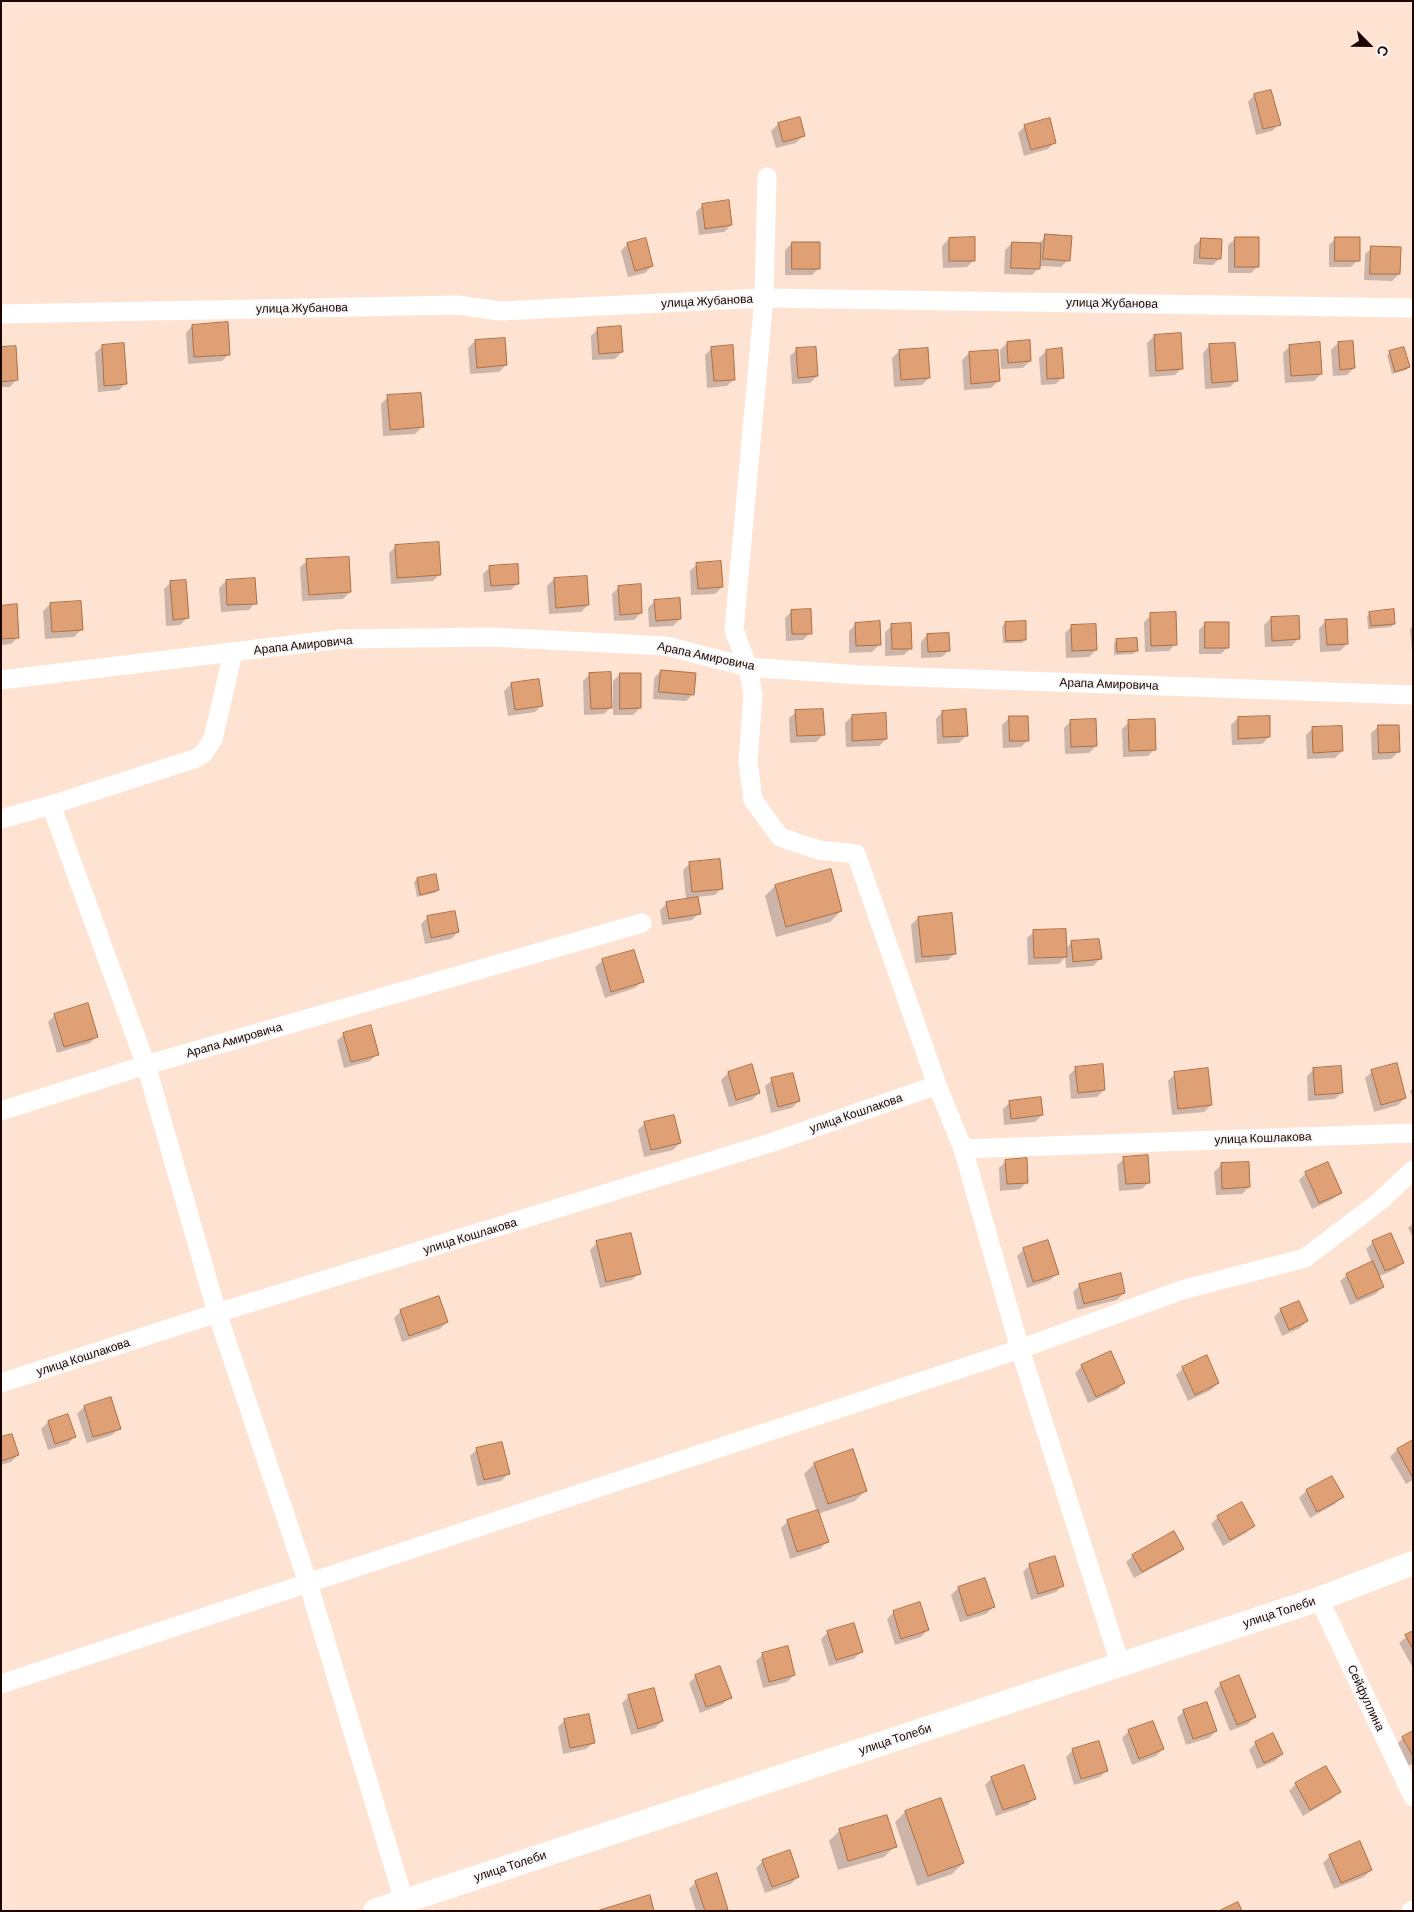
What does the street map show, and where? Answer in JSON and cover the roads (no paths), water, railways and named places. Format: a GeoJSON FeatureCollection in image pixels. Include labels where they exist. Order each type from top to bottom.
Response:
{"type":"FeatureCollection","features":[{"type":"Feature","properties":{"kind":"street"},"geometry":{"type":"LineString","coordinates":[[767,177],[764,298],[734,630],[748,667],[753,696],[748,762],[753,800],[780,837],[818,850],[856,854],[937,1085],[963,1149],[1020,1349],[1120,1664]]}},
{"type":"Feature","properties":{"kind":"street","name":"улица Жубанова"},"geometry":{"type":"LineString","coordinates":[[1,314],[458,305],[500,310],[764,298],[1413,308]]}},
{"type":"Feature","properties":{"kind":"street","name":"Арапа Амировича"},"geometry":{"type":"LineString","coordinates":[[1,680],[340,639],[490,637],[666,646],[748,667],[860,675],[1413,695]]}},
{"type":"Feature","properties":{"kind":"street"},"geometry":{"type":"LineString","coordinates":[[1,819],[52,805],[194,759],[203,754],[214,739],[233,652]]}},
{"type":"Feature","properties":{"kind":"street"},"geometry":{"type":"LineString","coordinates":[[52,805],[146,1065],[217,1313],[308,1583],[404,1901]]}},
{"type":"Feature","properties":{"kind":"street","name":"Арапа Амировича"},"geometry":{"type":"LineString","coordinates":[[1,1111],[146,1065],[642,923]]}},
{"type":"Feature","properties":{"kind":"street","name":"улица Кошлакова"},"geometry":{"type":"LineString","coordinates":[[1,1383],[217,1313],[774,1142],[937,1085]]}},
{"type":"Feature","properties":{"kind":"street","name":"улица Кошлакова"},"geometry":{"type":"LineString","coordinates":[[963,1149],[1413,1133]]}},
{"type":"Feature","properties":{"kind":"street"},"geometry":{"type":"LineString","coordinates":[[1,1684],[1020,1349],[1182,1290],[1305,1258],[1380,1201],[1413,1170]]}},
{"type":"Feature","properties":{"kind":"street","name":"улица Толеби"},"geometry":{"type":"LineString","coordinates":[[375,1911],[1319,1598],[1413,1563]]}},
{"type":"Feature","properties":{"kind":"street","name":"Сейфуллина"},"geometry":{"type":"LineString","coordinates":[[1319,1598],[1413,1797]]}}]}
